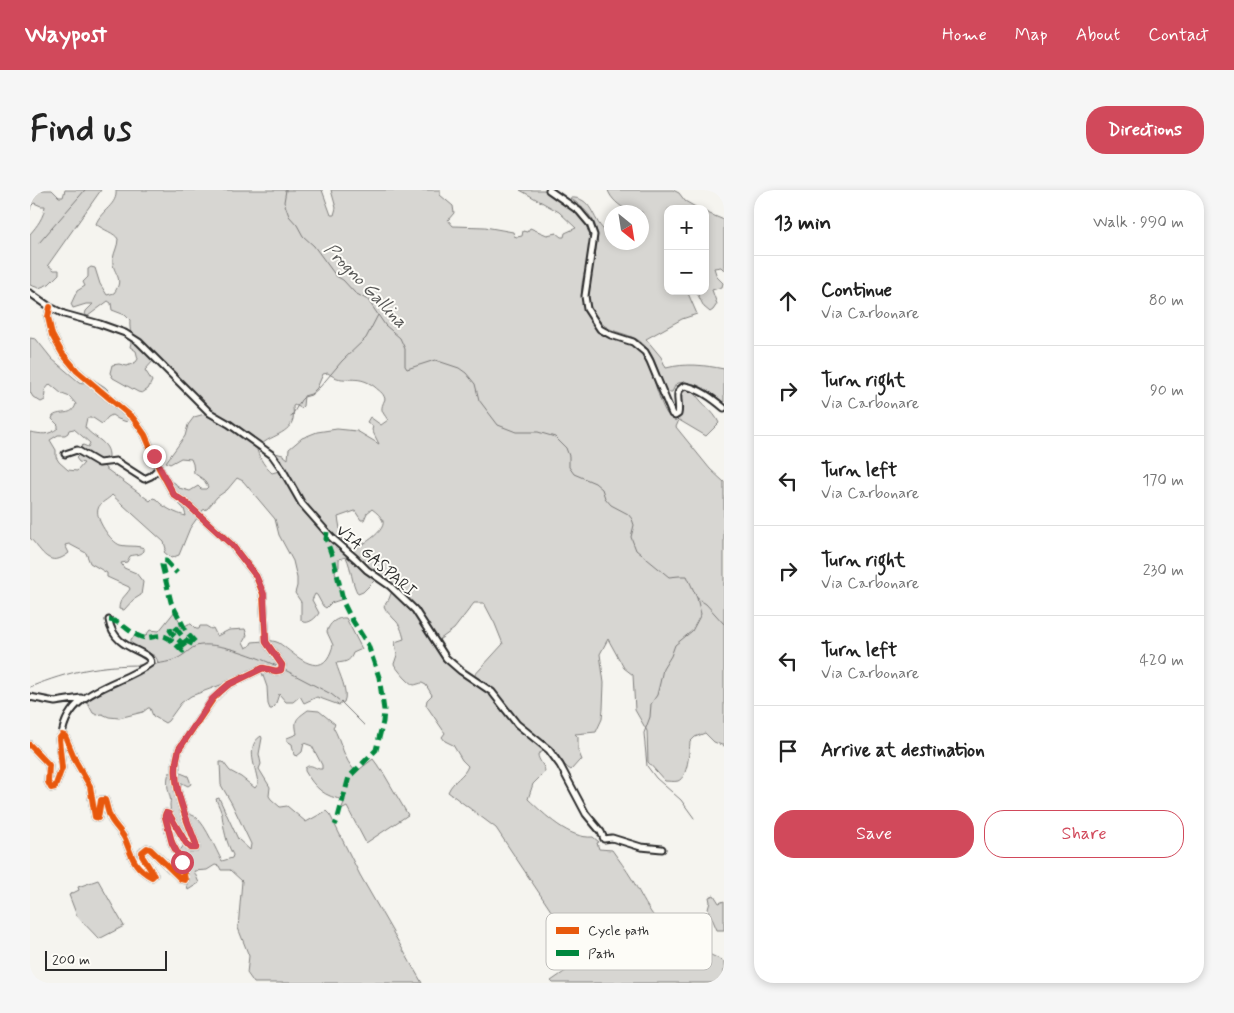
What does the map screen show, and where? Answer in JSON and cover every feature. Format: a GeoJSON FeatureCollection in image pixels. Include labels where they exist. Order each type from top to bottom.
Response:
{"type":"FeatureCollection","features":[{"type":"Feature","properties":{"kind":"street"},"geometry":{"type":"LineString","coordinates":[[549,190],[579,211],[590,224],[594,235],[585,296],[587,309],[600,329],[642,348],[650,361],[672,414],[676,416],[678,414],[680,407],[677,393],[679,389],[685,386],[712,398],[724,408]]}},
{"type":"Feature","properties":{"kind":"street","name":"VIA GASPARI"},"geometry":{"type":"LineString","coordinates":[[30,293],[64,314],[125,333],[139,342],[210,413],[229,424],[272,455],[302,504],[332,538],[367,570],[397,592],[415,610],[446,658],[461,671],[492,692],[517,724],[549,750],[560,765],[586,814],[601,832],[604,839],[612,838],[641,847],[662,849]]}},
{"type":"Feature","properties":{"kind":"street"},"geometry":{"type":"LineString","coordinates":[[50,307],[48,317],[52,335],[62,353],[77,371],[133,418],[145,435],[159,468],[174,495],[186,503],[232,545],[256,576],[264,594],[266,642],[282,665],[281,670],[276,671],[263,668],[228,685],[212,699],[179,749],[175,772],[177,791],[196,848],[191,848],[186,843],[169,814],[166,813],[165,816],[172,843],[182,862],[185,880],[181,880],[150,849],[142,852],[142,856],[154,875],[149,876],[133,860],[124,837],[112,820],[105,800],[101,800],[98,818],[95,817],[90,786],[76,762],[65,736],[62,735]]}},
{"type":"Feature","properties":{"kind":"street"},"geometry":{"type":"LineString","coordinates":[[65,454],[77,450],[99,463],[116,460],[144,478],[151,476],[159,468]]}},
{"type":"Feature","properties":{"kind":"street"},"geometry":{"type":"LineString","coordinates":[[30,745],[49,765],[48,782],[51,788],[55,787],[62,768],[59,739],[62,735],[64,722],[70,711],[81,700],[149,664],[151,659],[148,656],[128,647],[116,638],[110,627],[109,620]]}},
{"type":"Feature","properties":{"kind":"street"},"geometry":{"type":"LineString","coordinates":[[30,697],[55,702],[67,702],[80,698],[81,700]]}},
{"type":"Feature","properties":{"kind":"shaded area"},"geometry":{"type":"Polygon","coordinates":[[[30,190],[52,190],[59,197],[63,197],[65,190],[101,190],[48,265],[54,270],[59,270],[59,274],[49,284],[39,288],[30,285],[30,234],[42,218],[45,206],[34,203],[30,210],[30,190]]]}},
{"type":"Feature","properties":{"kind":"shaded area"},"geometry":{"type":"Polygon","coordinates":[[[116,190],[322,190],[331,215],[334,215],[336,208],[331,190],[440,190],[440,195],[453,206],[454,213],[448,220],[453,226],[485,227],[513,232],[514,236],[517,237],[522,236],[523,231],[527,232],[530,228],[547,235],[556,233],[564,237],[565,233],[576,228],[559,212],[520,190],[546,190],[555,195],[582,219],[589,231],[590,244],[582,284],[582,298],[589,319],[602,332],[640,351],[648,364],[667,414],[673,416],[680,413],[680,393],[683,389],[695,393],[719,423],[706,436],[679,420],[676,427],[710,469],[724,482],[724,746],[714,742],[705,733],[695,737],[690,742],[684,775],[678,781],[665,781],[648,762],[647,731],[635,710],[633,675],[624,668],[608,639],[600,654],[604,683],[602,719],[596,732],[575,734],[578,737],[578,750],[582,760],[571,770],[556,752],[549,748],[538,754],[545,772],[533,784],[528,799],[550,819],[566,830],[584,837],[593,837],[599,842],[597,843],[599,849],[612,850],[630,875],[651,913],[552,913],[496,828],[448,792],[468,766],[453,745],[442,737],[445,733],[426,705],[427,700],[432,695],[426,685],[422,683],[412,684],[394,664],[397,655],[395,642],[404,639],[399,625],[384,606],[393,588],[377,578],[363,592],[358,594],[346,557],[339,559],[339,567],[335,572],[343,599],[331,603],[326,608],[315,594],[312,600],[319,613],[312,620],[303,622],[301,620],[301,602],[295,593],[297,578],[293,561],[279,535],[275,519],[243,481],[237,478],[207,509],[203,510],[190,528],[179,555],[171,558],[164,552],[166,549],[164,542],[112,495],[100,505],[98,509],[99,518],[104,530],[112,540],[120,545],[144,548],[141,554],[130,556],[127,562],[121,563],[124,568],[136,573],[143,582],[141,595],[133,600],[124,610],[119,609],[119,606],[121,600],[130,589],[129,587],[107,577],[107,573],[90,563],[86,553],[69,544],[65,545],[69,553],[62,558],[51,559],[30,538],[30,432],[45,434],[54,431],[58,428],[58,425],[52,419],[53,416],[72,411],[76,404],[70,397],[62,394],[50,384],[45,390],[45,400],[41,402],[33,397],[30,392],[30,338],[36,339],[52,359],[79,382],[85,382],[91,378],[105,387],[109,391],[111,400],[131,418],[127,422],[112,415],[102,424],[93,418],[87,418],[85,427],[104,443],[109,452],[109,457],[103,460],[105,468],[150,501],[153,498],[156,499],[170,510],[186,516],[184,509],[167,491],[169,484],[175,483],[179,488],[190,491],[198,486],[201,489],[208,487],[204,480],[194,473],[191,459],[181,458],[170,464],[166,462],[185,436],[188,425],[194,417],[205,414],[208,409],[154,360],[145,370],[152,381],[148,389],[142,393],[113,378],[110,373],[112,365],[127,366],[138,359],[136,351],[130,347],[130,320],[125,315],[112,310],[111,303],[108,301],[88,316],[85,315],[86,311],[93,304],[73,308],[71,304],[77,291],[85,286],[83,282],[88,277],[88,269],[91,267],[95,268],[100,284],[107,295],[114,293],[117,288],[119,283],[113,259],[118,239],[96,224],[114,200],[116,190]],[[328,373],[323,374],[317,388],[311,394],[304,396],[301,408],[293,406],[291,425],[282,433],[260,445],[257,450],[263,463],[272,473],[279,471],[273,456],[275,453],[283,455],[288,459],[289,449],[302,438],[317,432],[337,429],[357,431],[379,444],[372,430],[373,426],[367,422],[370,417],[381,425],[388,420],[382,410],[385,399],[382,393],[362,380],[339,379],[328,373]],[[74,429],[69,430],[65,435],[58,435],[50,440],[56,450],[56,457],[59,462],[68,470],[77,471],[84,463],[79,462],[76,458],[79,455],[85,454],[81,447],[83,445],[88,447],[90,443],[74,429]],[[372,509],[367,513],[364,520],[361,520],[355,511],[338,517],[344,552],[368,541],[380,531],[383,521],[372,509]],[[474,603],[454,629],[436,642],[441,653],[472,678],[503,644],[484,603],[474,603]]]}},
{"type":"Feature","properties":{"kind":"shaded area"},"geometry":{"type":"Polygon","coordinates":[[[608,190],[673,190],[692,205],[664,205],[664,295],[689,295],[697,314],[682,319],[646,339],[661,357],[666,368],[695,365],[724,369],[724,403],[695,384],[682,382],[676,384],[672,392],[666,392],[655,362],[646,347],[632,337],[616,332],[602,324],[595,316],[589,297],[596,248],[596,228],[592,218],[570,198],[577,198],[583,201],[591,209],[604,230],[604,250],[649,250],[649,205],[620,205],[608,190]]]}},
{"type":"Feature","properties":{"kind":"shaded area"},"geometry":{"type":"Polygon","coordinates":[[[709,214],[724,220],[724,270],[721,267],[714,268],[717,277],[723,283],[722,287],[712,290],[717,304],[710,312],[704,307],[698,295],[709,295],[709,214]]]}},
{"type":"Feature","properties":{"kind":"shaded area"},"geometry":{"type":"Polygon","coordinates":[[[175,611],[180,628],[188,624],[191,624],[196,629],[199,629],[200,626],[206,626],[211,629],[213,628],[217,636],[229,630],[245,629],[247,635],[243,642],[246,648],[252,642],[275,641],[302,660],[316,665],[327,659],[333,645],[327,632],[330,626],[337,620],[346,618],[362,649],[353,653],[347,661],[336,663],[344,688],[344,702],[339,705],[317,697],[304,703],[300,696],[293,702],[286,702],[279,694],[275,706],[270,709],[267,687],[261,670],[191,696],[181,703],[165,723],[153,716],[150,708],[143,712],[119,718],[93,713],[87,699],[158,663],[154,656],[142,652],[131,645],[131,639],[135,636],[143,639],[150,630],[159,631],[175,611]]]}},
{"type":"Feature","properties":{"kind":"shaded area"},"geometry":{"type":"Polygon","coordinates":[[[308,710],[319,711],[335,724],[333,727],[345,756],[356,772],[373,759],[408,815],[366,843],[347,807],[341,810],[345,800],[331,797],[321,791],[305,771],[307,766],[322,769],[322,765],[312,746],[304,743],[302,752],[297,756],[294,755],[292,744],[287,741],[287,738],[297,734],[297,720],[308,710]]]}},
{"type":"Feature","properties":{"kind":"shaded area"},"geometry":{"type":"Polygon","coordinates":[[[261,736],[259,754],[261,764],[259,769],[270,787],[269,796],[280,807],[287,806],[306,822],[326,811],[330,815],[360,875],[422,983],[254,983],[247,973],[249,956],[238,928],[242,881],[230,870],[221,870],[219,866],[215,865],[207,870],[194,871],[199,883],[188,890],[185,871],[177,859],[177,854],[184,843],[171,815],[167,782],[169,773],[178,772],[188,776],[191,784],[188,786],[178,781],[175,784],[186,812],[196,817],[200,822],[222,861],[232,858],[233,855],[227,841],[222,813],[216,799],[219,798],[238,839],[250,850],[251,844],[221,785],[220,762],[223,762],[230,771],[255,788],[258,784],[252,752],[253,746],[261,736]]]}},
{"type":"Feature","properties":{"kind":"shaded area"},"geometry":{"type":"Polygon","coordinates":[[[98,880],[124,926],[99,939],[77,916],[69,895],[79,890],[78,887],[98,880]]]}},
{"type":"Feature","properties":{"kind":"shaded area"},"geometry":{"type":"Polygon","coordinates":[[[714,895],[719,903],[724,901],[724,930],[717,930],[712,918],[712,913],[710,913],[708,909],[709,897],[714,895]]]}},
{"type":"Feature","properties":{"kind":"shaded area"},"geometry":{"type":"Polygon","coordinates":[[[712,956],[724,962],[724,983],[553,983],[551,981],[567,970],[712,970],[712,956]]]}},
{"type":"Feature","properties":{"kind":"waterway"},"geometry":{"type":"LineString","coordinates":[[39,243],[85,190]]}},
{"type":"Feature","properties":{"kind":"waterway","name":"Progno Gallina"},"geometry":{"type":"LineString","coordinates":[[286,190],[284,202],[289,216],[336,276],[343,280],[355,293],[368,300],[385,325],[400,338],[405,349],[405,366],[407,369],[435,360],[459,368],[475,384],[479,400],[498,425],[516,432],[538,432],[555,437],[566,448],[569,456],[569,467],[574,474],[595,483],[602,489],[605,498],[611,505],[628,514],[632,519],[634,525],[631,537],[636,550],[669,577],[687,576],[697,598],[706,604],[724,624]]}},
{"type":"Feature","properties":{"kind":"waterway"},"geometry":{"type":"LineString","coordinates":[[291,417],[301,400],[311,395],[320,387],[342,361],[366,338],[378,315]]}},
{"type":"Feature","properties":{"kind":"waterway"},"geometry":{"type":"LineString","coordinates":[[694,818],[681,800],[656,778],[647,766],[644,733],[650,717],[651,704],[657,695],[663,669],[675,645],[692,631],[701,614],[697,598]]}},
{"type":"Feature","properties":{"kind":"waterway"},"geometry":{"type":"LineString","coordinates":[[154,664],[173,660],[196,646],[215,645],[238,651],[279,667]]}},
{"type":"Feature","properties":{"kind":"waterway"},"geometry":{"type":"LineString","coordinates":[[30,687],[85,670],[112,666],[142,665]]}},
{"type":"Feature","properties":{"kind":"waterway"},"geometry":{"type":"LineString","coordinates":[[285,670],[331,694],[364,725]]}},
{"type":"Feature","properties":{"kind":"marked path"},"geometry":{"type":"LineString","coordinates":[[327,532],[326,539],[334,561],[344,604],[368,645],[379,677],[384,710],[376,750],[349,777],[335,825]]}},
{"type":"Feature","properties":{"kind":"marked path"},"geometry":{"type":"LineString","coordinates":[[109,620],[118,623],[141,637],[167,637],[183,651],[186,648],[170,630],[171,627],[175,627],[186,641],[194,645],[195,642],[187,633],[171,602],[162,565],[163,561],[166,561],[177,573]]}},
{"type":"Feature","properties":{"kind":"cycle path"},"geometry":{"type":"LineString","coordinates":[[30,745],[49,765],[48,782],[51,788],[55,787],[62,768],[59,739],[62,735],[65,736],[76,762],[90,786],[95,817],[98,818],[101,800],[105,800],[111,819],[123,836],[137,865],[152,877],[154,875],[142,856],[142,852],[147,848],[181,879],[185,880],[182,862],[172,843],[165,816],[166,813],[169,814],[186,843],[191,848],[196,848],[179,797],[176,773],[179,749],[213,699],[228,685],[263,668],[276,671],[281,670],[282,665],[266,642],[263,594],[256,576],[232,545],[186,503],[174,495],[159,468],[145,435],[133,418],[77,371],[62,353],[52,335],[48,317],[50,307]]}},
{"type":"Feature","properties":{"kind":"route"},"geometry":{"type":"LineString","coordinates":[[154,456],[174,495],[186,503],[232,545],[256,576],[264,594],[266,642],[282,665],[281,670],[276,671],[263,668],[228,685],[212,699],[179,749],[175,772],[177,791],[196,848],[191,848],[186,843],[169,814],[166,813],[165,816],[172,843],[182,862]]}}]}
